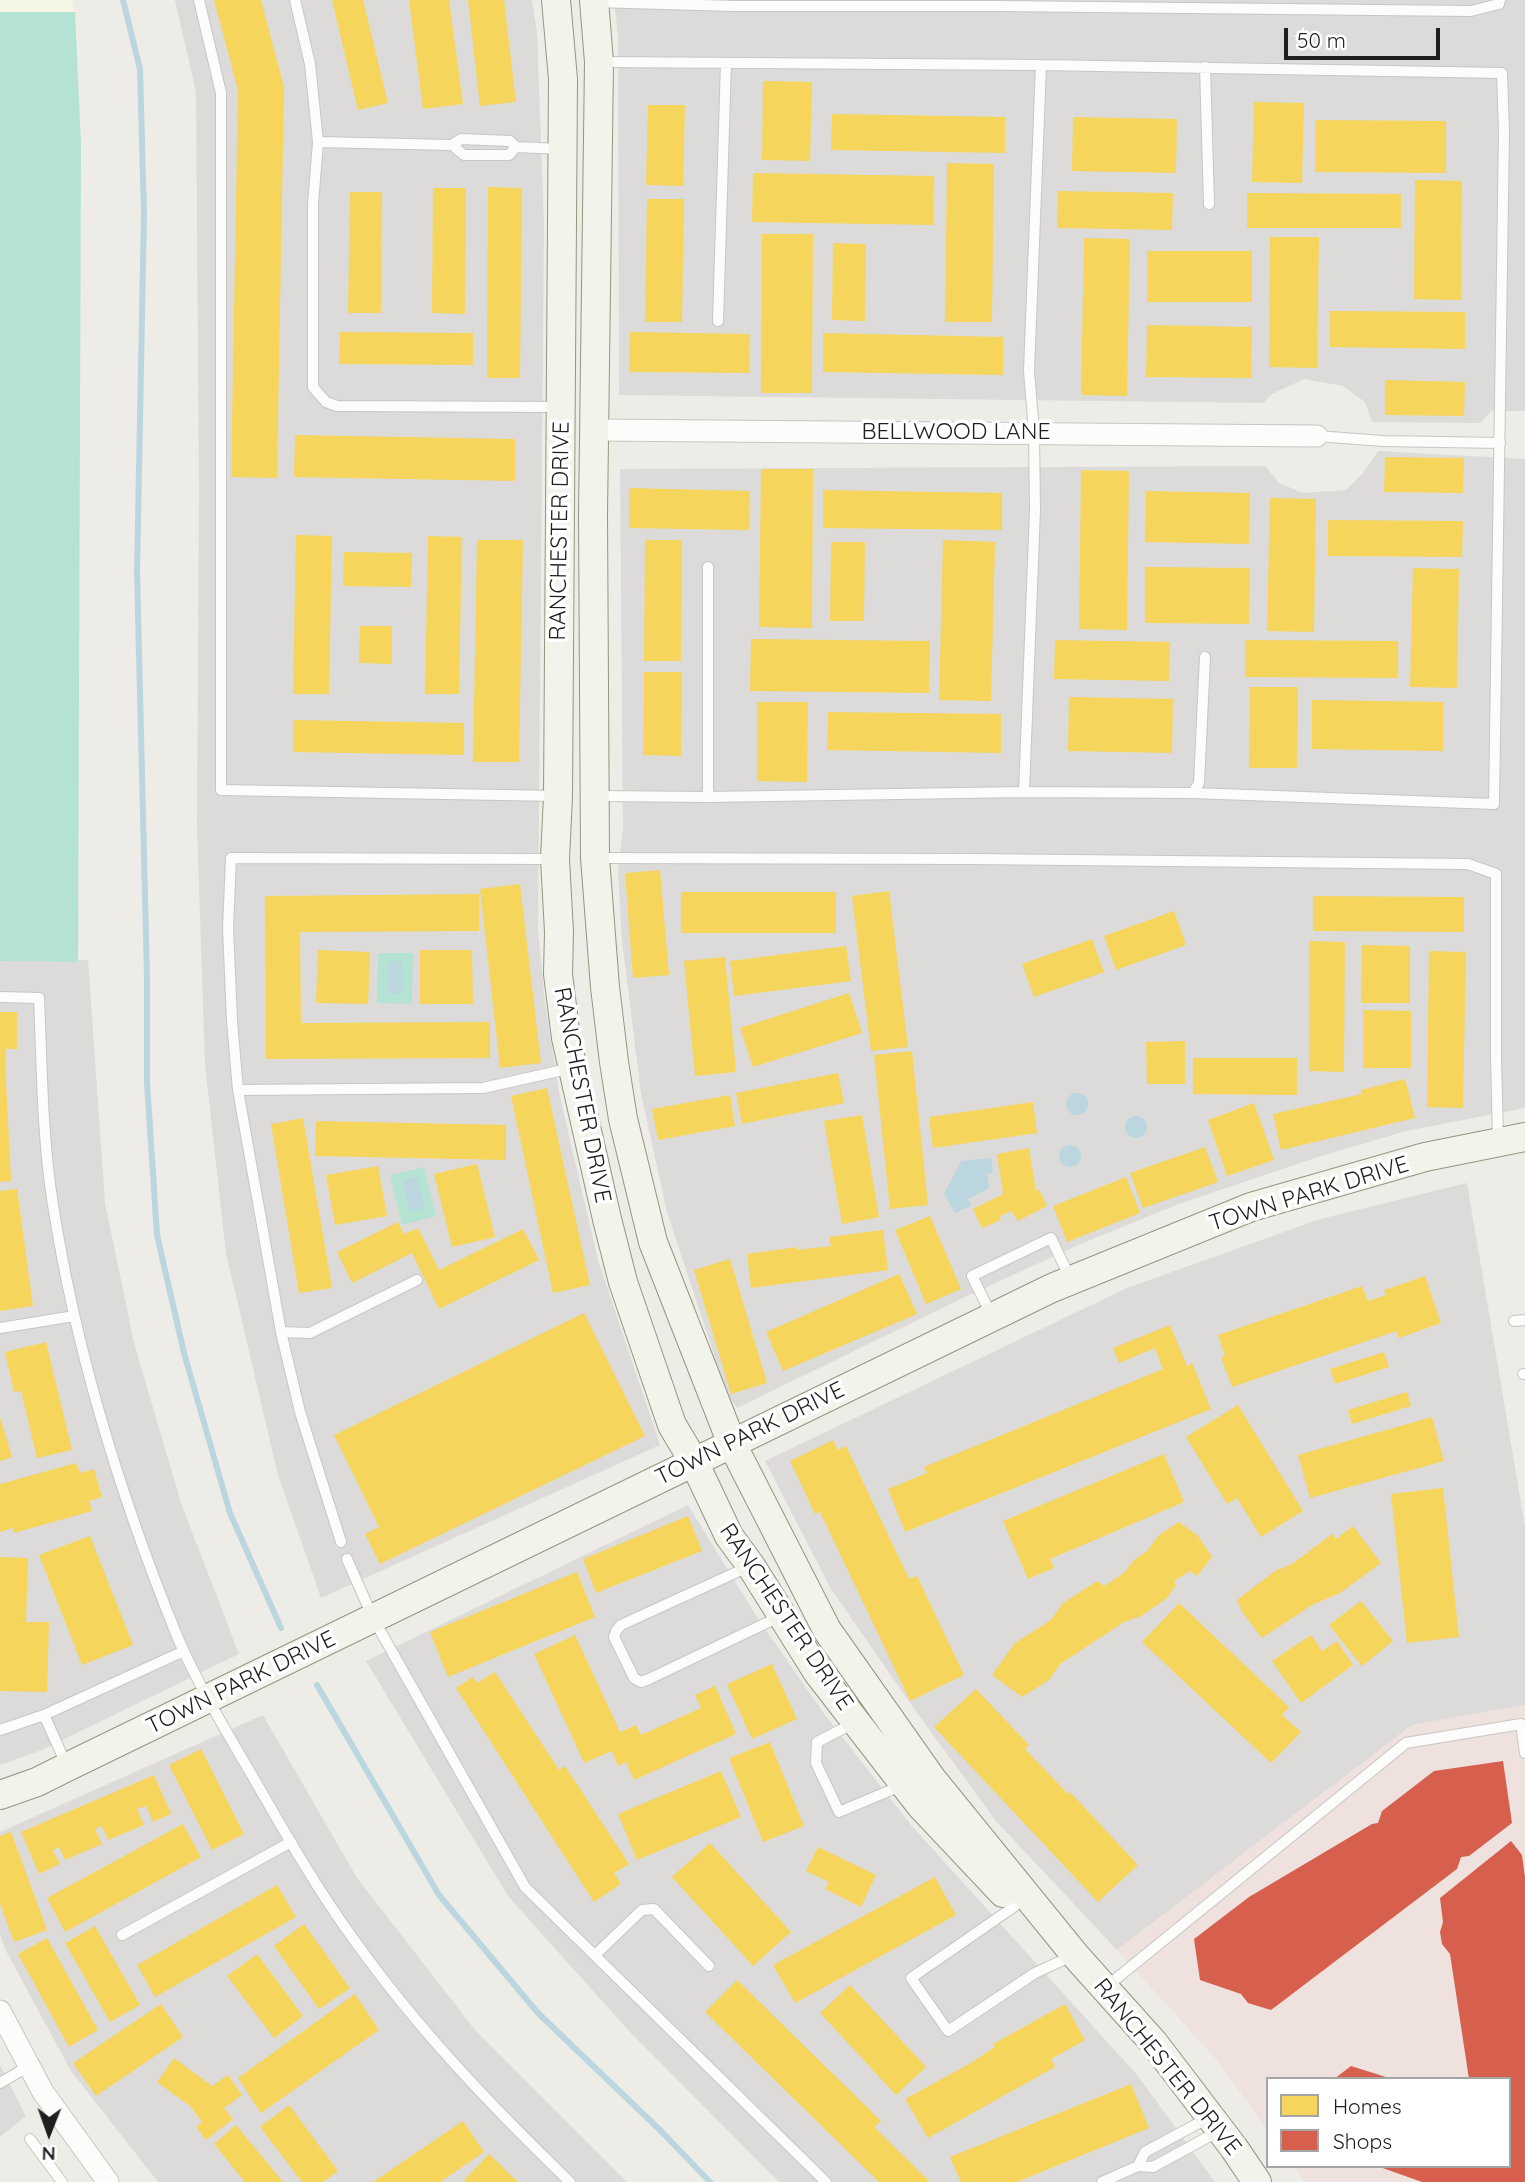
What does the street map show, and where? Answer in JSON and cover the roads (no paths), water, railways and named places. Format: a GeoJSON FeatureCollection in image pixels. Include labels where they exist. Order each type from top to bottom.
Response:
{"type":"FeatureCollection","features":[{"type":"Feature","properties":{"kind":"street","name":"RANCHESTER DRIVE"},"geometry":{"type":"LineString","coordinates":[[556,0],[564,79],[558,796],[555,859],[558,974],[572,1068],[624,1282],[673,1425],[729,1536],[751,1566],[818,1673],[871,1726],[932,1779],[1075,1955],[1154,2043],[1257,2182]]}},
{"type":"Feature","properties":{"kind":"street","name":"RANCHESTER DRIVE"},"geometry":{"type":"LineString","coordinates":[[594,1],[599,62],[593,514],[595,858],[605,987],[623,1119],[653,1242],[732,1444],[827,1630],[871,1726],[905,1784],[921,1806],[1015,1906],[1075,1955]]}},
{"type":"Feature","properties":{"kind":"street"},"geometry":{"type":"LineString","coordinates":[[563,149],[598,149]]}},
{"type":"Feature","properties":{"kind":"street","name":"BELLWOOD LANE"},"geometry":{"type":"LineString","coordinates":[[595,430],[1317,436]]}},
{"type":"Feature","properties":{"kind":"street"},"geometry":{"type":"LineString","coordinates":[[560,514],[593,514]]}},
{"type":"Feature","properties":{"kind":"street"},"geometry":{"type":"LineString","coordinates":[[558,796],[596,796]]}},
{"type":"Feature","properties":{"kind":"street"},"geometry":{"type":"LineString","coordinates":[[588,1129],[623,1119]]}},
{"type":"Feature","properties":{"kind":"street","name":"TOWN PARK DRIVE"},"geometry":{"type":"LineString","coordinates":[[0,1795],[68,1767],[1071,1280],[1251,1207],[1425,1157],[1512,1140]]}},
{"type":"Feature","properties":{"kind":"street"},"geometry":{"type":"LineString","coordinates":[[0,2011],[43,2092],[108,2182]]}},
{"type":"Feature","properties":{"kind":"lane"},"geometry":{"type":"LineString","coordinates":[[199,0],[221,93],[220,790],[558,796]]}},
{"type":"Feature","properties":{"kind":"lane"},"geometry":{"type":"LineString","coordinates":[[295,0],[310,64],[318,142],[313,204],[313,387],[318,395],[337,407],[561,407]]}},
{"type":"Feature","properties":{"kind":"lane"},"geometry":{"type":"LineString","coordinates":[[594,1],[735,6],[1249,4],[1471,11],[1499,4],[1500,0]]}},
{"type":"Feature","properties":{"kind":"lane"},"geometry":{"type":"LineString","coordinates":[[596,796],[1193,793],[1494,804],[1504,132],[1502,73],[1041,65],[599,62]]}},
{"type":"Feature","properties":{"kind":"lane"},"geometry":{"type":"LineString","coordinates":[[719,321],[726,63]]}},
{"type":"Feature","properties":{"kind":"lane"},"geometry":{"type":"LineString","coordinates":[[1024,792],[1035,510],[1034,432],[1029,371],[1041,65]]}},
{"type":"Feature","properties":{"kind":"lane"},"geometry":{"type":"LineString","coordinates":[[1205,67],[1209,204]]}},
{"type":"Feature","properties":{"kind":"lane"},"geometry":{"type":"LineString","coordinates":[[318,142],[453,145],[461,139],[510,141],[516,147],[563,149]]}},
{"type":"Feature","properties":{"kind":"lane"},"geometry":{"type":"LineString","coordinates":[[1317,436],[1383,441],[1500,443]]}},
{"type":"Feature","properties":{"kind":"lane"},"geometry":{"type":"LineString","coordinates":[[708,567],[708,797]]}},
{"type":"Feature","properties":{"kind":"lane"},"geometry":{"type":"LineString","coordinates":[[1193,793],[1199,783],[1205,657]]}},
{"type":"Feature","properties":{"kind":"lane"},"geometry":{"type":"LineString","coordinates":[[341,1542],[300,1412],[281,1332],[238,1090],[228,928],[231,858],[555,859]]}},
{"type":"Feature","properties":{"kind":"lane"},"geometry":{"type":"LineString","coordinates":[[595,858],[1468,864],[1496,874],[1496,1056],[1512,1140]]}},
{"type":"Feature","properties":{"kind":"lane"},"geometry":{"type":"LineString","coordinates":[[0,997],[39,998],[52,1202],[74,1316],[125,1496],[184,1651],[208,1699],[291,1843],[351,1937],[467,2079],[570,2182]]}},
{"type":"Feature","properties":{"kind":"lane"},"geometry":{"type":"LineString","coordinates":[[238,1090],[470,1088],[494,1086],[572,1068]]}},
{"type":"Feature","properties":{"kind":"lane"},"geometry":{"type":"LineString","coordinates":[[992,1317],[972,1276],[1051,1238],[1071,1280]]}},
{"type":"Feature","properties":{"kind":"lane"},"geometry":{"type":"LineString","coordinates":[[281,1332],[310,1332],[417,1280]]}},
{"type":"Feature","properties":{"kind":"lane"},"geometry":{"type":"LineString","coordinates":[[0,1328],[74,1316]]}},
{"type":"Feature","properties":{"kind":"lane"},"geometry":{"type":"LineString","coordinates":[[347,1559],[373,1618],[525,1887],[825,2182]]}},
{"type":"Feature","properties":{"kind":"lane"},"geometry":{"type":"LineString","coordinates":[[751,1566],[621,1625],[614,1637],[634,1678],[641,1682],[649,1679],[782,1616]]}},
{"type":"Feature","properties":{"kind":"lane"},"geometry":{"type":"LineString","coordinates":[[0,1730],[44,1715],[184,1651]]}},
{"type":"Feature","properties":{"kind":"lane"},"geometry":{"type":"LineString","coordinates":[[44,1715],[68,1767]]}},
{"type":"Feature","properties":{"kind":"lane"},"geometry":{"type":"LineString","coordinates":[[1106,1987],[1406,1743],[1521,1724],[1525,1753]]}},
{"type":"Feature","properties":{"kind":"lane"},"geometry":{"type":"LineString","coordinates":[[871,1726],[817,1742],[816,1763],[839,1812],[905,1784]]}},
{"type":"Feature","properties":{"kind":"lane"},"geometry":{"type":"LineString","coordinates":[[122,1935],[291,1843]]}},
{"type":"Feature","properties":{"kind":"lane"},"geometry":{"type":"LineString","coordinates":[[1015,1906],[911,1978],[948,2031],[1035,1973],[1075,1955]]}},
{"type":"Feature","properties":{"kind":"lane"},"geometry":{"type":"LineString","coordinates":[[594,1955],[642,1910],[654,1909],[709,1966]]}},
{"type":"Feature","properties":{"kind":"lane"},"geometry":{"type":"LineString","coordinates":[[0,2082],[29,2066]]}},
{"type":"Feature","properties":{"kind":"lane"},"geometry":{"type":"LineString","coordinates":[[1102,2182],[1119,2178],[1138,2165],[1145,2152],[1216,2124]]}},
{"type":"Feature","properties":{"kind":"lane"},"geometry":{"type":"LineString","coordinates":[[1138,2165],[1153,2167],[1216,2124]]}},
{"type":"Feature","properties":{"kind":"lane"},"geometry":{"type":"LineString","coordinates":[[30,2139],[61,2182]]}},
{"type":"Feature","properties":{"kind":"water"},"geometry":{"type":"Polygon","coordinates":[[[391,961],[399,961],[402,964],[403,989],[400,993],[392,994],[388,990],[388,966],[391,961]]]}},
{"type":"Feature","properties":{"kind":"water"},"geometry":{"type":"Polygon","coordinates":[[[1077,1093],[1085,1096],[1088,1104],[1085,1112],[1077,1115],[1069,1112],[1066,1104],[1069,1096],[1077,1093]]]}},
{"type":"Feature","properties":{"kind":"water"},"geometry":{"type":"Polygon","coordinates":[[[1136,1116],[1144,1119],[1147,1127],[1144,1135],[1136,1138],[1128,1135],[1125,1127],[1128,1119],[1136,1116]]]}},
{"type":"Feature","properties":{"kind":"water"},"geometry":{"type":"Polygon","coordinates":[[[1070,1145],[1078,1148],[1081,1156],[1078,1164],[1070,1167],[1062,1164],[1059,1156],[1062,1148],[1070,1145]]]}},
{"type":"Feature","properties":{"kind":"water"},"geometry":{"type":"Polygon","coordinates":[[[991,1158],[993,1173],[987,1174],[989,1188],[968,1199],[971,1206],[955,1213],[944,1194],[961,1161],[991,1158]]]}},
{"type":"Feature","properties":{"kind":"water"},"geometry":{"type":"Polygon","coordinates":[[[413,1177],[417,1180],[424,1203],[422,1209],[414,1211],[409,1208],[403,1184],[405,1180],[413,1177]]]}},
{"type":"Feature","properties":{"kind":"waterway"},"geometry":{"type":"LineString","coordinates":[[123,0],[140,69],[144,214],[137,572],[147,1082],[157,1235],[184,1353],[230,1513],[281,1628]]}},
{"type":"Feature","properties":{"kind":"waterway"},"geometry":{"type":"LineString","coordinates":[[317,1685],[439,1895],[538,2013],[710,2182]]}}]}
